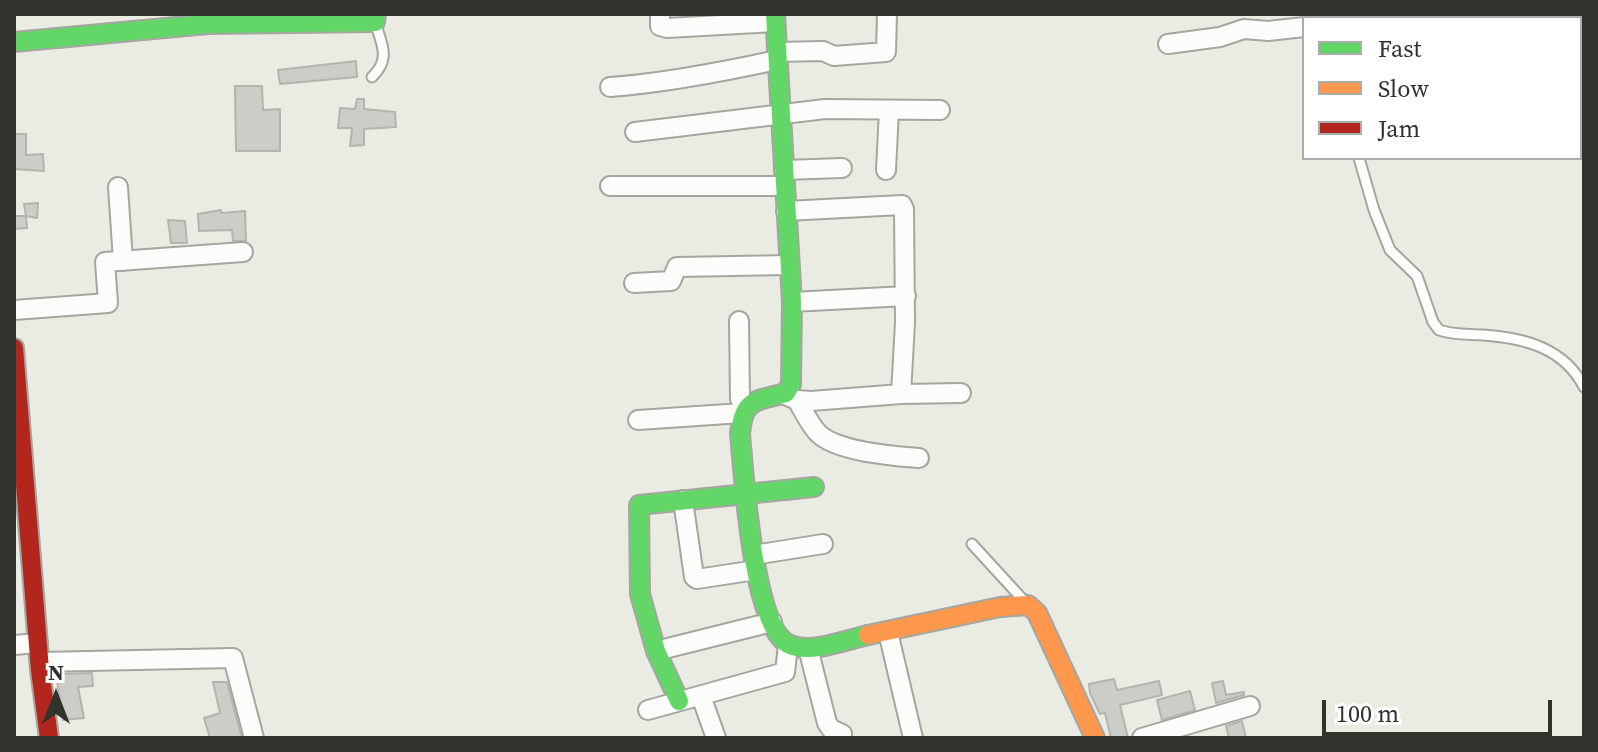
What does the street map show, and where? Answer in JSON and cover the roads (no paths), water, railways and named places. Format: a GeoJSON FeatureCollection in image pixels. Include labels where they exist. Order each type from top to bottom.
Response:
{"type":"FeatureCollection","features":[{"type":"Feature","properties":{"kind":"street"},"geometry":{"type":"LineString","coordinates":[[660,14],[660,26],[664,28],[775,18],[792,302],[790,397],[818,434],[836,443],[877,455],[919,458]]}},
{"type":"Feature","properties":{"kind":"street"},"geometry":{"type":"LineString","coordinates":[[610,87],[655,84],[777,56],[823,51],[834,56],[884,53],[887,50],[887,14]]}},
{"type":"Feature","properties":{"kind":"street"},"geometry":{"type":"LineString","coordinates":[[14,42],[122,22],[208,24],[287,18],[376,18]]}},
{"type":"Feature","properties":{"kind":"street"},"geometry":{"type":"LineString","coordinates":[[1168,44],[1220,37],[1244,29],[1268,31],[1302,27]]}},
{"type":"Feature","properties":{"kind":"street"},"geometry":{"type":"LineString","coordinates":[[635,132],[825,109],[940,110]]}},
{"type":"Feature","properties":{"kind":"street"},"geometry":{"type":"LineString","coordinates":[[886,170],[889,110]]}},
{"type":"Feature","properties":{"kind":"street"},"geometry":{"type":"LineString","coordinates":[[610,186],[785,178],[842,168]]}},
{"type":"Feature","properties":{"kind":"street"},"geometry":{"type":"LineString","coordinates":[[118,187],[123,261]]}},
{"type":"Feature","properties":{"kind":"street"},"geometry":{"type":"LineString","coordinates":[[786,211],[902,205],[906,296],[901,394]]}},
{"type":"Feature","properties":{"kind":"street"},"geometry":{"type":"LineString","coordinates":[[14,310],[108,303],[105,262],[243,252]]}},
{"type":"Feature","properties":{"kind":"street"},"geometry":{"type":"LineString","coordinates":[[634,283],[672,281],[677,267],[789,265]]}},
{"type":"Feature","properties":{"kind":"street"},"geometry":{"type":"LineString","coordinates":[[792,302],[906,296]]}},
{"type":"Feature","properties":{"kind":"street"},"geometry":{"type":"LineString","coordinates":[[739,321],[740,399],[744,410],[740,434],[745,494],[755,562],[778,636],[788,645],[808,648],[1000,607],[1028,605],[1037,613],[1095,738]]}},
{"type":"Feature","properties":{"kind":"street"},"geometry":{"type":"LineString","coordinates":[[14,348],[38,643],[49,738]]}},
{"type":"Feature","properties":{"kind":"street"},"geometry":{"type":"LineString","coordinates":[[638,420],[744,410],[753,400],[961,393]]}},
{"type":"Feature","properties":{"kind":"street"},"geometry":{"type":"LineString","coordinates":[[679,701],[656,651],[640,594],[639,505],[814,487]]}},
{"type":"Feature","properties":{"kind":"street"},"geometry":{"type":"LineString","coordinates":[[683,500],[694,577],[697,579],[823,544]]}},
{"type":"Feature","properties":{"kind":"street"},"geometry":{"type":"LineString","coordinates":[[656,651],[772,622]]}},
{"type":"Feature","properties":{"kind":"street"},"geometry":{"type":"LineString","coordinates":[[888,632],[913,738]]}},
{"type":"Feature","properties":{"kind":"street"},"geometry":{"type":"LineString","coordinates":[[14,645],[38,643]]}},
{"type":"Feature","properties":{"kind":"street"},"geometry":{"type":"LineString","coordinates":[[648,710],[785,672],[788,645]]}},
{"type":"Feature","properties":{"kind":"street"},"geometry":{"type":"LineString","coordinates":[[808,648],[827,723],[831,729],[842,734],[842,738]]}},
{"type":"Feature","properties":{"kind":"street"},"geometry":{"type":"LineString","coordinates":[[40,662],[233,658],[254,738]]}},
{"type":"Feature","properties":{"kind":"street"},"geometry":{"type":"LineString","coordinates":[[701,696],[716,738]]}},
{"type":"Feature","properties":{"kind":"street"},"geometry":{"type":"LineString","coordinates":[[1142,738],[1250,706]]}},
{"type":"Feature","properties":{"kind":"lane"},"geometry":{"type":"LineString","coordinates":[[372,77],[384,61],[376,18]]}},
{"type":"Feature","properties":{"kind":"lane"},"geometry":{"type":"LineString","coordinates":[[1360,160],[1390,250],[1417,276],[1433,322],[1439,330],[1498,336],[1551,350],[1566,361],[1584,387]]}},
{"type":"Feature","properties":{"kind":"lane"},"geometry":{"type":"LineString","coordinates":[[972,544],[1028,605]]}}]}
